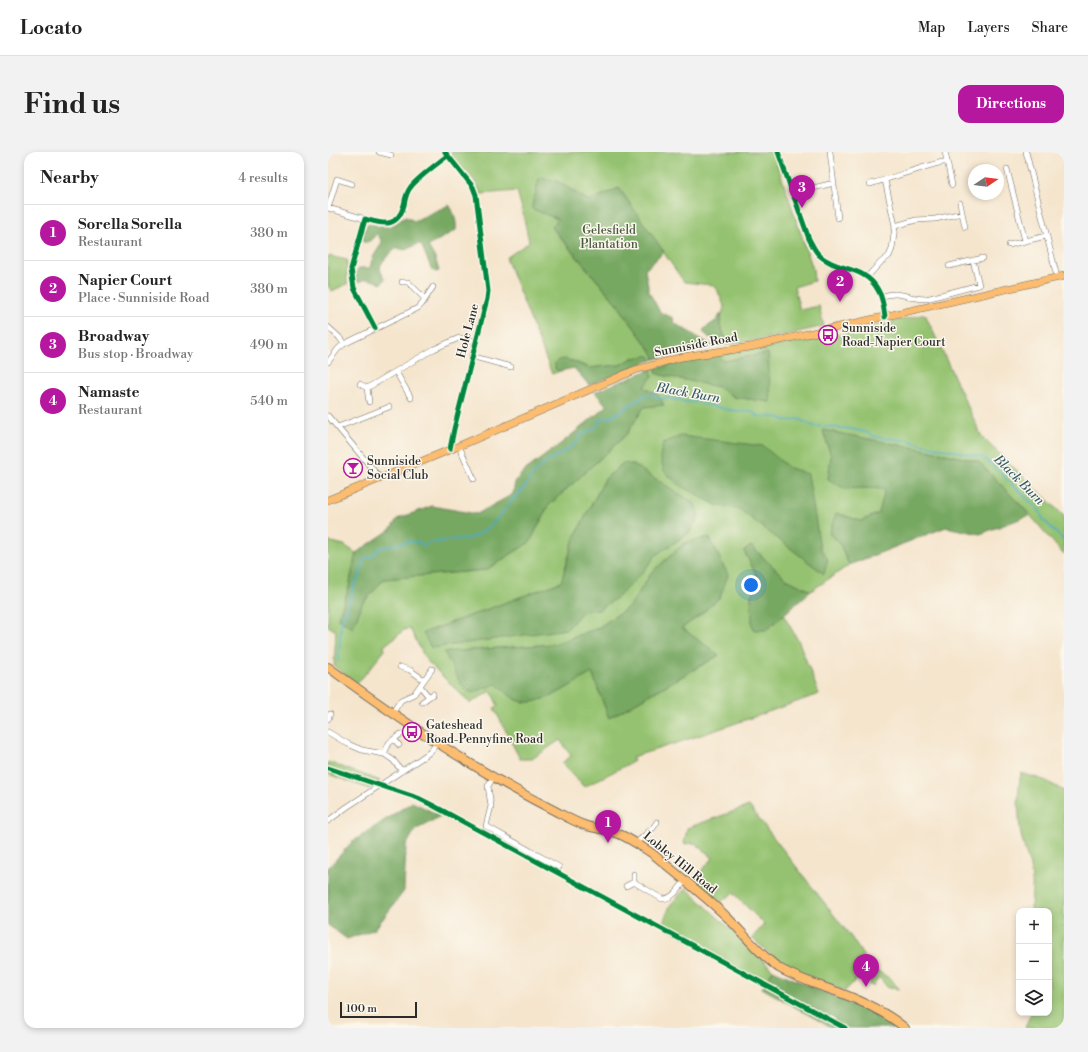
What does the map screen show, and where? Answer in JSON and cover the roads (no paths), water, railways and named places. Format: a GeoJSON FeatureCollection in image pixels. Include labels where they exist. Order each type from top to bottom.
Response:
{"type":"FeatureCollection","features":[{"type":"Feature","properties":{"kind":"highway","name":"Lobley Hill Road"},"geometry":{"type":"LineString","coordinates":[[328,667],[438,742],[494,776],[575,821],[587,826],[617,833],[653,854],[721,912],[766,957],[780,968],[806,981],[839,993],[873,1008],[893,1018],[905,1028]]}},
{"type":"Feature","properties":{"kind":"main road","name":"Sunniside Road"},"geometry":{"type":"LineString","coordinates":[[328,500],[459,446],[623,375],[651,365],[695,354],[750,346],[1061,277]]}},
{"type":"Feature","properties":{"kind":"street"},"geometry":{"type":"LineString","coordinates":[[379,152],[391,155]]}},
{"type":"Feature","properties":{"kind":"street"},"geometry":{"type":"LineString","coordinates":[[778,152],[809,239],[819,255],[834,264],[852,269],[867,277],[876,286],[881,297],[885,317]]}},
{"type":"Feature","properties":{"kind":"street"},"geometry":{"type":"LineString","coordinates":[[830,152],[838,218]]}},
{"type":"Feature","properties":{"kind":"street"},"geometry":{"type":"LineString","coordinates":[[945,152],[952,185]]}},
{"type":"Feature","properties":{"kind":"street"},"geometry":{"type":"LineString","coordinates":[[1026,152],[1046,236],[1061,277]]}},
{"type":"Feature","properties":{"kind":"street"},"geometry":{"type":"LineString","coordinates":[[352,184],[337,180],[328,208],[380,224],[386,224],[396,220],[402,212],[411,186],[446,154]]}},
{"type":"Feature","properties":{"kind":"street","name":"Hole Lane"},"geometry":{"type":"LineString","coordinates":[[446,154],[473,187],[476,195],[488,291],[471,356],[450,449]]}},
{"type":"Feature","properties":{"kind":"street"},"geometry":{"type":"LineString","coordinates":[[870,184],[921,167],[947,161]]}},
{"type":"Feature","properties":{"kind":"street"},"geometry":{"type":"LineString","coordinates":[[1007,169],[1025,241]]}},
{"type":"Feature","properties":{"kind":"street"},"geometry":{"type":"LineString","coordinates":[[867,277],[889,256],[892,249],[895,226],[885,180]]}},
{"type":"Feature","properties":{"kind":"street"},"geometry":{"type":"LineString","coordinates":[[792,193],[834,183]]}},
{"type":"Feature","properties":{"kind":"street"},"geometry":{"type":"LineString","coordinates":[[960,203],[965,227]]}},
{"type":"Feature","properties":{"kind":"street"},"geometry":{"type":"LineString","coordinates":[[895,226],[916,220],[935,219],[962,213]]}},
{"type":"Feature","properties":{"kind":"street"},"geometry":{"type":"LineString","coordinates":[[365,219],[351,270],[354,288],[375,328]]}},
{"type":"Feature","properties":{"kind":"street"},"geometry":{"type":"LineString","coordinates":[[1008,245],[1046,236]]}},
{"type":"Feature","properties":{"kind":"street"},"geometry":{"type":"LineString","coordinates":[[949,266],[983,258]]}},
{"type":"Feature","properties":{"kind":"street"},"geometry":{"type":"LineString","coordinates":[[881,297],[895,293],[917,299],[926,299],[979,285],[974,260]]}},
{"type":"Feature","properties":{"kind":"street"},"geometry":{"type":"LineString","coordinates":[[402,282],[408,282],[425,299]]}},
{"type":"Feature","properties":{"kind":"street"},"geometry":{"type":"LineString","coordinates":[[328,362],[344,344],[418,308],[433,287]]}},
{"type":"Feature","properties":{"kind":"street"},"geometry":{"type":"LineString","coordinates":[[328,327],[339,336],[344,344]]}},
{"type":"Feature","properties":{"kind":"street"},"geometry":{"type":"LineString","coordinates":[[367,388],[434,349],[458,338],[475,341]]}},
{"type":"Feature","properties":{"kind":"street"},"geometry":{"type":"LineString","coordinates":[[471,356],[511,367]]}},
{"type":"Feature","properties":{"kind":"street"},"geometry":{"type":"LineString","coordinates":[[396,372],[411,398]]}},
{"type":"Feature","properties":{"kind":"street"},"geometry":{"type":"LineString","coordinates":[[360,384],[367,388]]}},
{"type":"Feature","properties":{"kind":"street"},"geometry":{"type":"LineString","coordinates":[[367,388],[369,402]]}},
{"type":"Feature","properties":{"kind":"street"},"geometry":{"type":"LineString","coordinates":[[338,427],[389,407]]}},
{"type":"Feature","properties":{"kind":"street"},"geometry":{"type":"LineString","coordinates":[[328,416],[381,478]]}},
{"type":"Feature","properties":{"kind":"street"},"geometry":{"type":"LineString","coordinates":[[459,446],[474,479]]}},
{"type":"Feature","properties":{"kind":"street"},"geometry":{"type":"LineString","coordinates":[[400,667],[410,670],[424,680]]}},
{"type":"Feature","properties":{"kind":"street"},"geometry":{"type":"LineString","coordinates":[[393,712],[401,700],[412,695],[432,669]]}},
{"type":"Feature","properties":{"kind":"street"},"geometry":{"type":"LineString","coordinates":[[420,686],[431,696],[422,702]]}},
{"type":"Feature","properties":{"kind":"street"},"geometry":{"type":"LineString","coordinates":[[328,732],[348,744],[362,750],[384,754],[393,760],[402,772]]}},
{"type":"Feature","properties":{"kind":"street"},"geometry":{"type":"LineString","coordinates":[[384,754],[389,743],[401,734]]}},
{"type":"Feature","properties":{"kind":"street"},"geometry":{"type":"LineString","coordinates":[[394,739],[399,745]]}},
{"type":"Feature","properties":{"kind":"street"},"geometry":{"type":"LineString","coordinates":[[328,821],[430,752],[438,742]]}},
{"type":"Feature","properties":{"kind":"street"},"geometry":{"type":"LineString","coordinates":[[494,776],[488,786],[491,806],[486,826],[558,867]]}},
{"type":"Feature","properties":{"kind":"street"},"geometry":{"type":"LineString","coordinates":[[636,843],[657,822]]}},
{"type":"Feature","properties":{"kind":"street"},"geometry":{"type":"LineString","coordinates":[[634,874],[634,882]]}},
{"type":"Feature","properties":{"kind":"street"},"geometry":{"type":"LineString","coordinates":[[634,882],[662,899],[665,899],[671,896],[685,881]]}},
{"type":"Feature","properties":{"kind":"street"},"geometry":{"type":"LineString","coordinates":[[626,886],[634,882]]}},
{"type":"Feature","properties":{"kind":"waterway","name":"Black Burn"},"geometry":{"type":"LineString","coordinates":[[338,661],[342,618],[347,610],[354,585],[360,575],[364,558],[373,556],[379,548],[411,541],[416,543],[419,542],[424,546],[430,542],[465,539],[477,535],[495,521],[514,498],[518,496],[518,492],[522,491],[540,467],[570,448],[582,434],[592,430],[598,425],[599,420],[613,416],[646,395],[655,395],[661,399],[679,399],[684,402],[701,403],[735,411],[752,411],[757,416],[778,417],[787,421],[798,419],[814,426],[852,429],[883,438],[907,439],[914,443],[983,457],[1039,510],[1043,519],[1064,541]]}},
{"type":"Feature","properties":{"kind":"place","name":"Broadway"},"geometry":{"type":"Point","coordinates":[802,208]}},
{"type":"Feature","properties":{"kind":"place","name":"Napier Court"},"geometry":{"type":"Point","coordinates":[840,302]}},
{"type":"Feature","properties":{"kind":"place","name":"Sunniside Road-Napier Court"},"geometry":{"type":"Point","coordinates":[828,335]}},
{"type":"Feature","properties":{"kind":"place","name":"Sunniside Social Club"},"geometry":{"type":"Point","coordinates":[353,468]}},
{"type":"Feature","properties":{"kind":"place","name":"Gateshead Road-Pennyfine Road"},"geometry":{"type":"Point","coordinates":[412,732]}},
{"type":"Feature","properties":{"kind":"place","name":"Sorella Sorella"},"geometry":{"type":"Point","coordinates":[608,843]}},
{"type":"Feature","properties":{"kind":"place","name":"Namaste"},"geometry":{"type":"Point","coordinates":[866,987]}},
{"type":"Feature","properties":{"kind":"park label","name":"Gelesfield Plantation"},"geometry":{"type":"Point","coordinates":[609,237]}}]}
